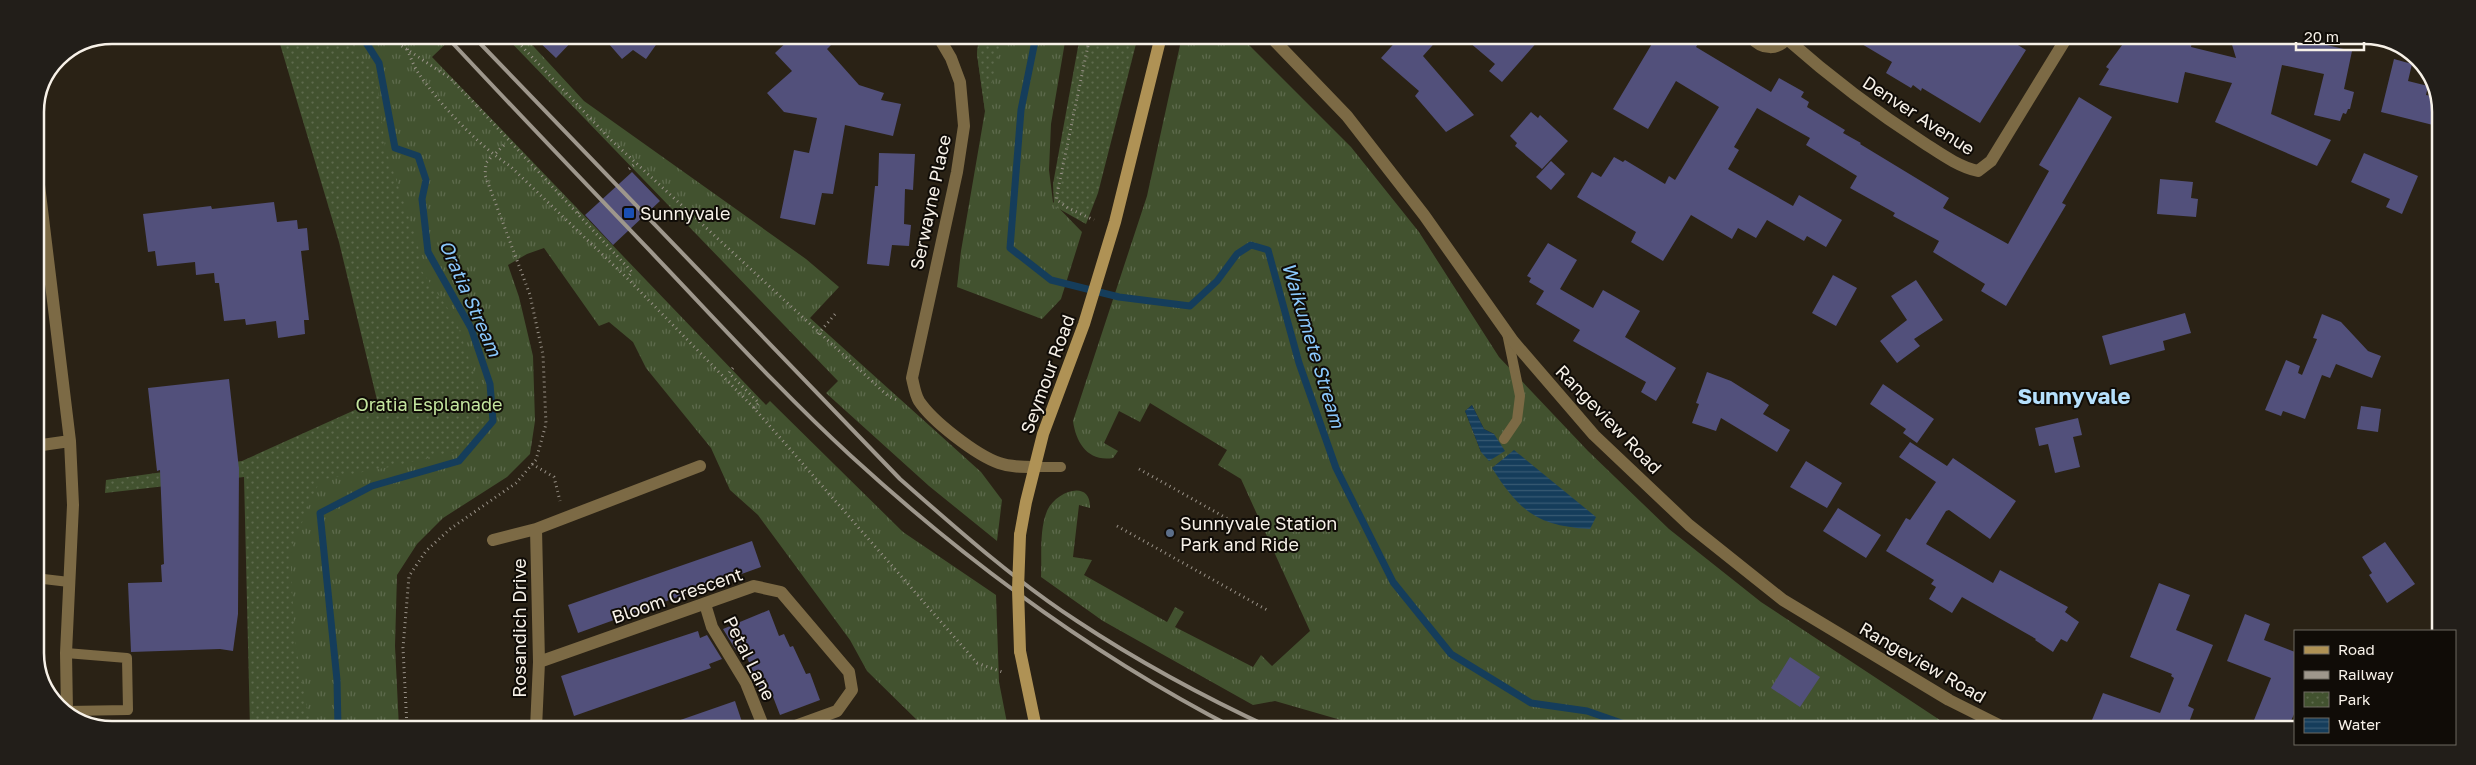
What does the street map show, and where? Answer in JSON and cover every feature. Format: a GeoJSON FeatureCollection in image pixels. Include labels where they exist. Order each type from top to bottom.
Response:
{"type":"FeatureCollection","features":[{"type":"Feature","properties":{"kind":"main road","name":"Seymour Road"},"geometry":{"type":"LineString","coordinates":[[1035,721],[1020,652],[1018,590],[1020,535],[1043,434],[1084,324],[1098,280],[1159,44]]}},
{"type":"Feature","properties":{"kind":"street","name":"Serwayne Place"},"geometry":{"type":"LineString","coordinates":[[943,44],[951,58],[960,82],[964,126],[957,172],[912,378],[919,401],[928,412],[971,447],[1003,464],[1034,467]]}},
{"type":"Feature","properties":{"kind":"street","name":"Rangeview Road"},"geometry":{"type":"LineString","coordinates":[[1278,44],[1348,116],[1424,215],[1507,333],[1594,435],[1689,525],[1783,600],[1949,700],[1991,721]]}},
{"type":"Feature","properties":{"kind":"street","name":"Denver Avenue"},"geometry":{"type":"LineString","coordinates":[[1759,44],[1768,48],[1782,44]]}},
{"type":"Feature","properties":{"kind":"street","name":"Denver Avenue"},"geometry":{"type":"LineString","coordinates":[[1794,44],[1820,69],[1903,129],[1960,164],[1978,171],[1986,167],[1991,161],[2063,44]]}},
{"type":"Feature","properties":{"kind":"street"},"geometry":{"type":"LineString","coordinates":[[44,226],[70,441],[73,505],[66,653],[67,704]]}},
{"type":"Feature","properties":{"kind":"street"},"geometry":{"type":"LineString","coordinates":[[44,445],[70,441]]}},
{"type":"Feature","properties":{"kind":"street","name":"Rosandich Drive"},"geometry":{"type":"LineString","coordinates":[[493,540],[536,529],[700,466]]}},
{"type":"Feature","properties":{"kind":"street","name":"Rosandich Drive"},"geometry":{"type":"LineString","coordinates":[[536,529],[539,662],[536,721]]}},
{"type":"Feature","properties":{"kind":"street","name":"Bloom Crescent"},"geometry":{"type":"LineString","coordinates":[[539,662],[754,586],[781,592],[849,672],[852,690],[837,711],[809,721]]}},
{"type":"Feature","properties":{"kind":"street","name":"Petal Lane"},"geometry":{"type":"LineString","coordinates":[[704,604],[712,627],[746,683],[761,721]]}},
{"type":"Feature","properties":{"kind":"lane"},"geometry":{"type":"LineString","coordinates":[[1504,439],[1517,420],[1520,396],[1507,333]]}},
{"type":"Feature","properties":{"kind":"lane"},"geometry":{"type":"LineString","coordinates":[[1034,467],[1061,467]]}},
{"type":"Feature","properties":{"kind":"lane"},"geometry":{"type":"LineString","coordinates":[[44,579],[69,582]]}},
{"type":"Feature","properties":{"kind":"lane"},"geometry":{"type":"LineString","coordinates":[[66,653],[127,658],[128,710],[76,711]]}},
{"type":"Feature","properties":{"kind":"path"},"geometry":{"type":"LineString","coordinates":[[399,44],[450,78],[632,272],[627,278]]}},
{"type":"Feature","properties":{"kind":"path"},"geometry":{"type":"LineString","coordinates":[[406,44],[416,70],[443,104],[627,278],[754,408],[977,663],[1005,673]]}},
{"type":"Feature","properties":{"kind":"path"},"geometry":{"type":"LineString","coordinates":[[518,44],[636,163],[818,334],[888,396],[899,401]]}},
{"type":"Feature","properties":{"kind":"path"},"geometry":{"type":"LineString","coordinates":[[1088,44],[1056,199],[1068,208],[1094,220]]}},
{"type":"Feature","properties":{"kind":"path"},"geometry":{"type":"LineString","coordinates":[[407,721],[402,648],[410,576],[432,546],[450,529],[516,483],[536,460],[546,424],[543,355],[530,295],[485,175],[486,163],[506,143]]}},
{"type":"Feature","properties":{"kind":"path"},"geometry":{"type":"LineString","coordinates":[[629,169],[636,163]]}},
{"type":"Feature","properties":{"kind":"path"},"geometry":{"type":"LineString","coordinates":[[578,214],[582,210]]}},
{"type":"Feature","properties":{"kind":"path"},"geometry":{"type":"LineString","coordinates":[[818,334],[837,312]]}},
{"type":"Feature","properties":{"kind":"path"},"geometry":{"type":"LineString","coordinates":[[733,368],[729,373],[759,403],[754,408]]}},
{"type":"Feature","properties":{"kind":"path"},"geometry":{"type":"LineString","coordinates":[[532,464],[554,477],[561,509]]}},
{"type":"Feature","properties":{"kind":"path"},"geometry":{"type":"LineString","coordinates":[[1139,469],[1237,524]]}},
{"type":"Feature","properties":{"kind":"path"},"geometry":{"type":"LineString","coordinates":[[1116,526],[1267,610]]}},
{"type":"Feature","properties":{"kind":"green space","name":"Oratia Esplanade"},"geometry":{"type":"Polygon","coordinates":[[[280,44],[352,44],[353,48],[376,73],[385,147],[418,244],[421,270],[456,320],[478,386],[485,422],[463,449],[400,465],[320,480],[290,551],[295,642],[310,721],[250,721],[244,477],[105,493],[106,480],[242,461],[377,400],[339,242],[280,44]]]}},
{"type":"Feature","properties":{"kind":"green space"},"geometry":{"type":"Polygon","coordinates":[[[305,44],[446,44],[432,57],[766,405],[770,401],[903,532],[996,595],[999,682],[1007,721],[918,721],[867,671],[850,640],[758,515],[730,490],[711,448],[646,368],[633,342],[609,322],[599,326],[544,248],[527,254],[508,265],[519,297],[533,356],[535,421],[530,454],[507,477],[443,518],[417,544],[397,575],[395,646],[399,721],[250,721],[260,480],[381,400],[305,44]]]}},
{"type":"Feature","properties":{"kind":"green space"},"geometry":{"type":"Polygon","coordinates":[[[513,44],[531,44],[584,101],[806,259],[839,287],[810,318],[981,472],[1002,500],[997,541],[929,486],[826,393],[838,381],[513,44]]]}},
{"type":"Feature","properties":{"kind":"green space"},"geometry":{"type":"Polygon","coordinates":[[[978,44],[1065,44],[1051,124],[1049,170],[1053,202],[1082,232],[1061,299],[1042,319],[957,287],[961,251],[985,111],[977,54],[978,44]]]}},
{"type":"Feature","properties":{"kind":"green space"},"geometry":{"type":"Polygon","coordinates":[[[978,44],[1001,44],[985,111],[977,54],[978,44]]]}},
{"type":"Feature","properties":{"kind":"green space"},"geometry":{"type":"Polygon","coordinates":[[[1079,44],[1136,44],[1098,193],[1086,224],[1054,206],[1053,184],[1079,44]]]}},
{"type":"Feature","properties":{"kind":"green space"},"geometry":{"type":"Polygon","coordinates":[[[1180,44],[1248,44],[1351,147],[1419,232],[1499,357],[1588,451],[1669,529],[1761,602],[1941,721],[1344,721],[1275,701],[1253,705],[1103,621],[1041,577],[1042,535],[1044,518],[1047,511],[1057,498],[1064,494],[1072,491],[1085,493],[1089,499],[1090,508],[1079,505],[1073,557],[1092,560],[1084,575],[1167,622],[1175,607],[1184,612],[1175,627],[1253,667],[1261,655],[1272,666],[1310,631],[1241,479],[1218,465],[1227,450],[1150,403],[1140,422],[1119,411],[1104,443],[1118,451],[1113,458],[1097,457],[1090,454],[1080,443],[1073,421],[1147,196],[1180,44]],[[1472,405],[1465,411],[1481,452],[1494,434],[1484,429],[1472,405]],[[1514,451],[1492,468],[1538,472],[1514,451]]]}},
{"type":"Feature","properties":{"kind":"water"},"geometry":{"type":"Polygon","coordinates":[[[1472,405],[1484,429],[1494,434],[1505,451],[1489,461],[1481,452],[1465,411],[1472,405]]]}},
{"type":"Feature","properties":{"kind":"water"},"geometry":{"type":"Polygon","coordinates":[[[1514,450],[1596,517],[1590,529],[1544,520],[1532,514],[1512,496],[1492,468],[1514,450]]]}},
{"type":"Feature","properties":{"kind":"building"},"geometry":{"type":"Polygon","coordinates":[[[541,44],[569,44],[556,58],[541,44]]]}},
{"type":"Feature","properties":{"kind":"building"},"geometry":{"type":"Polygon","coordinates":[[[609,44],[657,44],[646,59],[633,50],[622,59],[609,44]]]}},
{"type":"Feature","properties":{"kind":"building"},"geometry":{"type":"Polygon","coordinates":[[[785,44],[832,44],[827,49],[859,85],[884,93],[881,100],[901,104],[893,136],[845,125],[833,194],[822,193],[815,225],[780,218],[794,150],[809,153],[817,118],[784,112],[767,93],[792,71],[775,53],[785,44]]]}},
{"type":"Feature","properties":{"kind":"building"},"geometry":{"type":"Polygon","coordinates":[[[1394,44],[1434,44],[1423,56],[1474,115],[1446,132],[1415,96],[1419,91],[1381,58],[1394,44]]]}},
{"type":"Feature","properties":{"kind":"building"},"geometry":{"type":"Polygon","coordinates":[[[1471,44],[1535,44],[1502,82],[1489,71],[1495,64],[1471,44]]]}},
{"type":"Feature","properties":{"kind":"building"},"geometry":{"type":"Polygon","coordinates":[[[1652,44],[1698,44],[1696,47],[1771,92],[1779,78],[1804,92],[1801,97],[1809,102],[1807,107],[1845,130],[1843,133],[1860,144],[1949,198],[1943,208],[2008,244],[2049,171],[2039,165],[2079,97],[2112,117],[2062,203],[2066,205],[2006,306],[1981,291],[1985,284],[1933,252],[1939,241],[1893,216],[1895,213],[1850,188],[1857,176],[1806,145],[1810,138],[1757,108],[1734,147],[1739,150],[1728,169],[1793,206],[1799,195],[1842,220],[1826,247],[1807,236],[1804,241],[1767,220],[1756,238],[1738,228],[1732,239],[1691,215],[1663,261],[1631,242],[1636,232],[1577,197],[1592,172],[1601,177],[1614,157],[1623,162],[1625,160],[1665,184],[1669,176],[1675,180],[1719,107],[1676,81],[1648,129],[1613,109],[1652,44]]]}},
{"type":"Feature","properties":{"kind":"building"},"geometry":{"type":"Polygon","coordinates":[[[1862,44],[2016,44],[2026,50],[1980,123],[1922,88],[1921,91],[1913,85],[1911,88],[1886,73],[1892,62],[1862,44]]]}},
{"type":"Feature","properties":{"kind":"building"},"geometry":{"type":"Polygon","coordinates":[[[2123,44],[2192,44],[2191,47],[2236,58],[2232,44],[2323,44],[2352,51],[2344,89],[2354,92],[2350,109],[2348,109],[2346,114],[2343,113],[2340,121],[2314,115],[2324,74],[2282,65],[2271,114],[2331,140],[2317,166],[2215,122],[2232,83],[2185,72],[2178,103],[2099,85],[2109,69],[2106,67],[2123,44]]]}},
{"type":"Feature","properties":{"kind":"building"},"geometry":{"type":"Polygon","coordinates":[[[2394,59],[2412,64],[2408,81],[2427,86],[2426,95],[2430,96],[2431,98],[2432,125],[2381,112],[2394,59]]]}},
{"type":"Feature","properties":{"kind":"building"},"geometry":{"type":"Polygon","coordinates":[[[1531,112],[1538,118],[1540,115],[1568,141],[1542,169],[1515,146],[1517,143],[1510,136],[1531,112]]]}},
{"type":"Feature","properties":{"kind":"building"},"geometry":{"type":"Polygon","coordinates":[[[879,153],[915,154],[913,190],[905,189],[904,224],[911,225],[909,246],[892,245],[889,266],[867,264],[875,186],[878,186],[879,153]]]}},
{"type":"Feature","properties":{"kind":"building"},"geometry":{"type":"Polygon","coordinates":[[[2364,153],[2418,176],[2402,214],[2386,207],[2390,199],[2351,182],[2364,153]]]}},
{"type":"Feature","properties":{"kind":"building"},"geometry":{"type":"Polygon","coordinates":[[[1551,161],[1565,174],[1551,190],[1536,177],[1551,161]]]}},
{"type":"Feature","properties":{"kind":"building"},"geometry":{"type":"Polygon","coordinates":[[[632,172],[660,201],[613,245],[585,215],[632,172]]]}},
{"type":"Feature","properties":{"kind":"building"},"geometry":{"type":"Polygon","coordinates":[[[2160,179],[2193,182],[2191,198],[2198,199],[2196,217],[2157,214],[2160,179]]]}},
{"type":"Feature","properties":{"kind":"building"},"geometry":{"type":"Polygon","coordinates":[[[274,202],[277,222],[297,220],[298,229],[307,228],[309,250],[301,251],[309,320],[304,320],[305,334],[278,338],[276,321],[246,325],[245,319],[224,321],[219,283],[215,283],[214,273],[196,275],[195,262],[157,266],[155,251],[148,252],[143,214],[211,206],[212,209],[274,202]]]}},
{"type":"Feature","properties":{"kind":"building"},"geometry":{"type":"Polygon","coordinates":[[[1548,243],[1577,260],[1560,289],[1593,308],[1603,290],[1640,311],[1625,337],[1676,368],[1656,401],[1641,392],[1646,382],[1573,341],[1580,330],[1536,304],[1544,291],[1529,282],[1531,278],[1527,276],[1548,243]]]}},
{"type":"Feature","properties":{"kind":"building"},"geometry":{"type":"Polygon","coordinates":[[[1833,275],[1857,288],[1836,326],[1812,313],[1833,275]]]}},
{"type":"Feature","properties":{"kind":"building"},"geometry":{"type":"Polygon","coordinates":[[[1916,280],[1943,320],[1914,339],[1920,346],[1897,363],[1880,341],[1907,320],[1891,296],[1916,280]]]}},
{"type":"Feature","properties":{"kind":"building"},"geometry":{"type":"Polygon","coordinates":[[[2185,313],[2191,333],[2163,341],[2165,350],[2110,365],[2102,336],[2185,313]]]}},
{"type":"Feature","properties":{"kind":"building"},"geometry":{"type":"Polygon","coordinates":[[[2322,314],[2341,322],[2368,351],[2381,356],[2372,378],[2336,364],[2330,378],[2322,375],[2305,419],[2283,411],[2281,416],[2265,410],[2286,360],[2300,366],[2298,373],[2302,375],[2317,339],[2313,338],[2322,314]]]}},
{"type":"Feature","properties":{"kind":"building"},"geometry":{"type":"Polygon","coordinates":[[[1707,372],[1731,381],[1769,405],[1763,414],[1790,430],[1777,452],[1721,418],[1716,431],[1692,423],[1699,404],[1696,403],[1707,372]]]}},
{"type":"Feature","properties":{"kind":"building"},"geometry":{"type":"Polygon","coordinates":[[[229,379],[239,469],[238,614],[233,651],[220,649],[131,652],[128,583],[162,582],[161,565],[164,564],[160,470],[157,471],[148,388],[229,379]]]}},
{"type":"Feature","properties":{"kind":"building"},"geometry":{"type":"Polygon","coordinates":[[[1883,384],[1934,419],[1917,443],[1903,433],[1906,429],[1870,404],[1883,384]]]}},
{"type":"Feature","properties":{"kind":"building"},"geometry":{"type":"Polygon","coordinates":[[[2361,406],[2381,409],[2378,432],[2357,429],[2361,406]]]}},
{"type":"Feature","properties":{"kind":"building"},"geometry":{"type":"Polygon","coordinates":[[[2078,418],[2082,435],[2073,437],[2080,467],[2055,473],[2048,444],[2039,446],[2035,428],[2078,418]]]}},
{"type":"Feature","properties":{"kind":"building"},"geometry":{"type":"Polygon","coordinates":[[[1910,442],[1947,466],[1953,458],[2016,501],[1990,539],[1949,510],[1946,511],[1926,544],[1993,583],[2000,570],[2068,607],[2065,612],[2079,622],[2067,642],[2061,639],[2053,652],[2036,639],[1962,597],[1952,613],[1929,599],[1936,587],[1931,584],[1934,580],[1886,551],[1906,518],[1910,520],[1936,482],[1899,457],[1910,442]]]}},
{"type":"Feature","properties":{"kind":"building"},"geometry":{"type":"Polygon","coordinates":[[[1806,461],[1842,483],[1827,508],[1790,487],[1806,461]]]}},
{"type":"Feature","properties":{"kind":"building"},"geometry":{"type":"Polygon","coordinates":[[[1838,508],[1881,535],[1866,558],[1823,531],[1838,508]]]}},
{"type":"Feature","properties":{"kind":"building"},"geometry":{"type":"Polygon","coordinates":[[[752,541],[761,567],[578,633],[568,605],[752,541]]]}},
{"type":"Feature","properties":{"kind":"building"},"geometry":{"type":"Polygon","coordinates":[[[2385,542],[2415,584],[2387,603],[2369,575],[2372,573],[2362,557],[2385,542]]]}},
{"type":"Feature","properties":{"kind":"building"},"geometry":{"type":"Polygon","coordinates":[[[2159,583],[2190,595],[2176,630],[2213,645],[2188,706],[2194,709],[2190,721],[2092,720],[2103,693],[2160,713],[2174,678],[2171,676],[2172,674],[2130,657],[2159,583]]]}},
{"type":"Feature","properties":{"kind":"building"},"geometry":{"type":"Polygon","coordinates":[[[769,610],[779,636],[784,634],[790,647],[793,646],[806,674],[810,673],[820,700],[780,715],[770,689],[761,692],[744,650],[737,652],[723,629],[769,610]]]}},
{"type":"Feature","properties":{"kind":"building"},"geometry":{"type":"Polygon","coordinates":[[[2245,614],[2270,624],[2264,640],[2294,652],[2294,714],[2291,721],[2254,721],[2271,678],[2227,661],[2245,614]]]}},
{"type":"Feature","properties":{"kind":"building"},"geometry":{"type":"Polygon","coordinates":[[[698,631],[700,638],[707,635],[722,659],[709,664],[711,668],[574,716],[561,676],[698,631]]]}},
{"type":"Feature","properties":{"kind":"building"},"geometry":{"type":"Polygon","coordinates":[[[1790,657],[1820,677],[1800,707],[1771,688],[1790,657]]]}},
{"type":"Feature","properties":{"kind":"building"},"geometry":{"type":"Polygon","coordinates":[[[735,701],[742,721],[678,721],[735,701]]]}},
{"type":"Feature","properties":{"kind":"waterway","name":"Oratia Stream"},"geometry":{"type":"LineString","coordinates":[[338,721],[337,680],[320,513],[372,486],[459,461],[493,421],[490,384],[471,328],[428,252],[422,199],[426,180],[418,156],[395,148],[379,63],[367,44]]}},
{"type":"Feature","properties":{"kind":"waterway","name":"Waikumete Stream"},"geometry":{"type":"LineString","coordinates":[[1034,44],[1021,110],[1010,248],[1051,280],[1119,297],[1190,306],[1217,281],[1237,254],[1251,245],[1268,250],[1299,363],[1336,468],[1393,582],[1451,654],[1531,703],[1587,711],[1616,721]]}},
{"type":"Feature","properties":{"kind":"railway"},"geometry":{"type":"LineString","coordinates":[[454,44],[775,383],[825,432],[895,495],[941,534],[1035,606],[1133,671],[1221,721]]}},
{"type":"Feature","properties":{"kind":"railway"},"geometry":{"type":"LineString","coordinates":[[481,44],[900,479],[943,517],[1031,589],[1100,636],[1173,679],[1256,721]]}},
{"type":"Feature","properties":{"kind":"place","name":"Sunnyvale"},"geometry":{"type":"Point","coordinates":[629,213]}},
{"type":"Feature","properties":{"kind":"place","name":"Sunnyvale Station Park and Ride"},"geometry":{"type":"Point","coordinates":[1170,533]}},
{"type":"Feature","properties":{"kind":"district","name":"Sunnyvale"},"geometry":{"type":"Point","coordinates":[2074,395]}}]}
